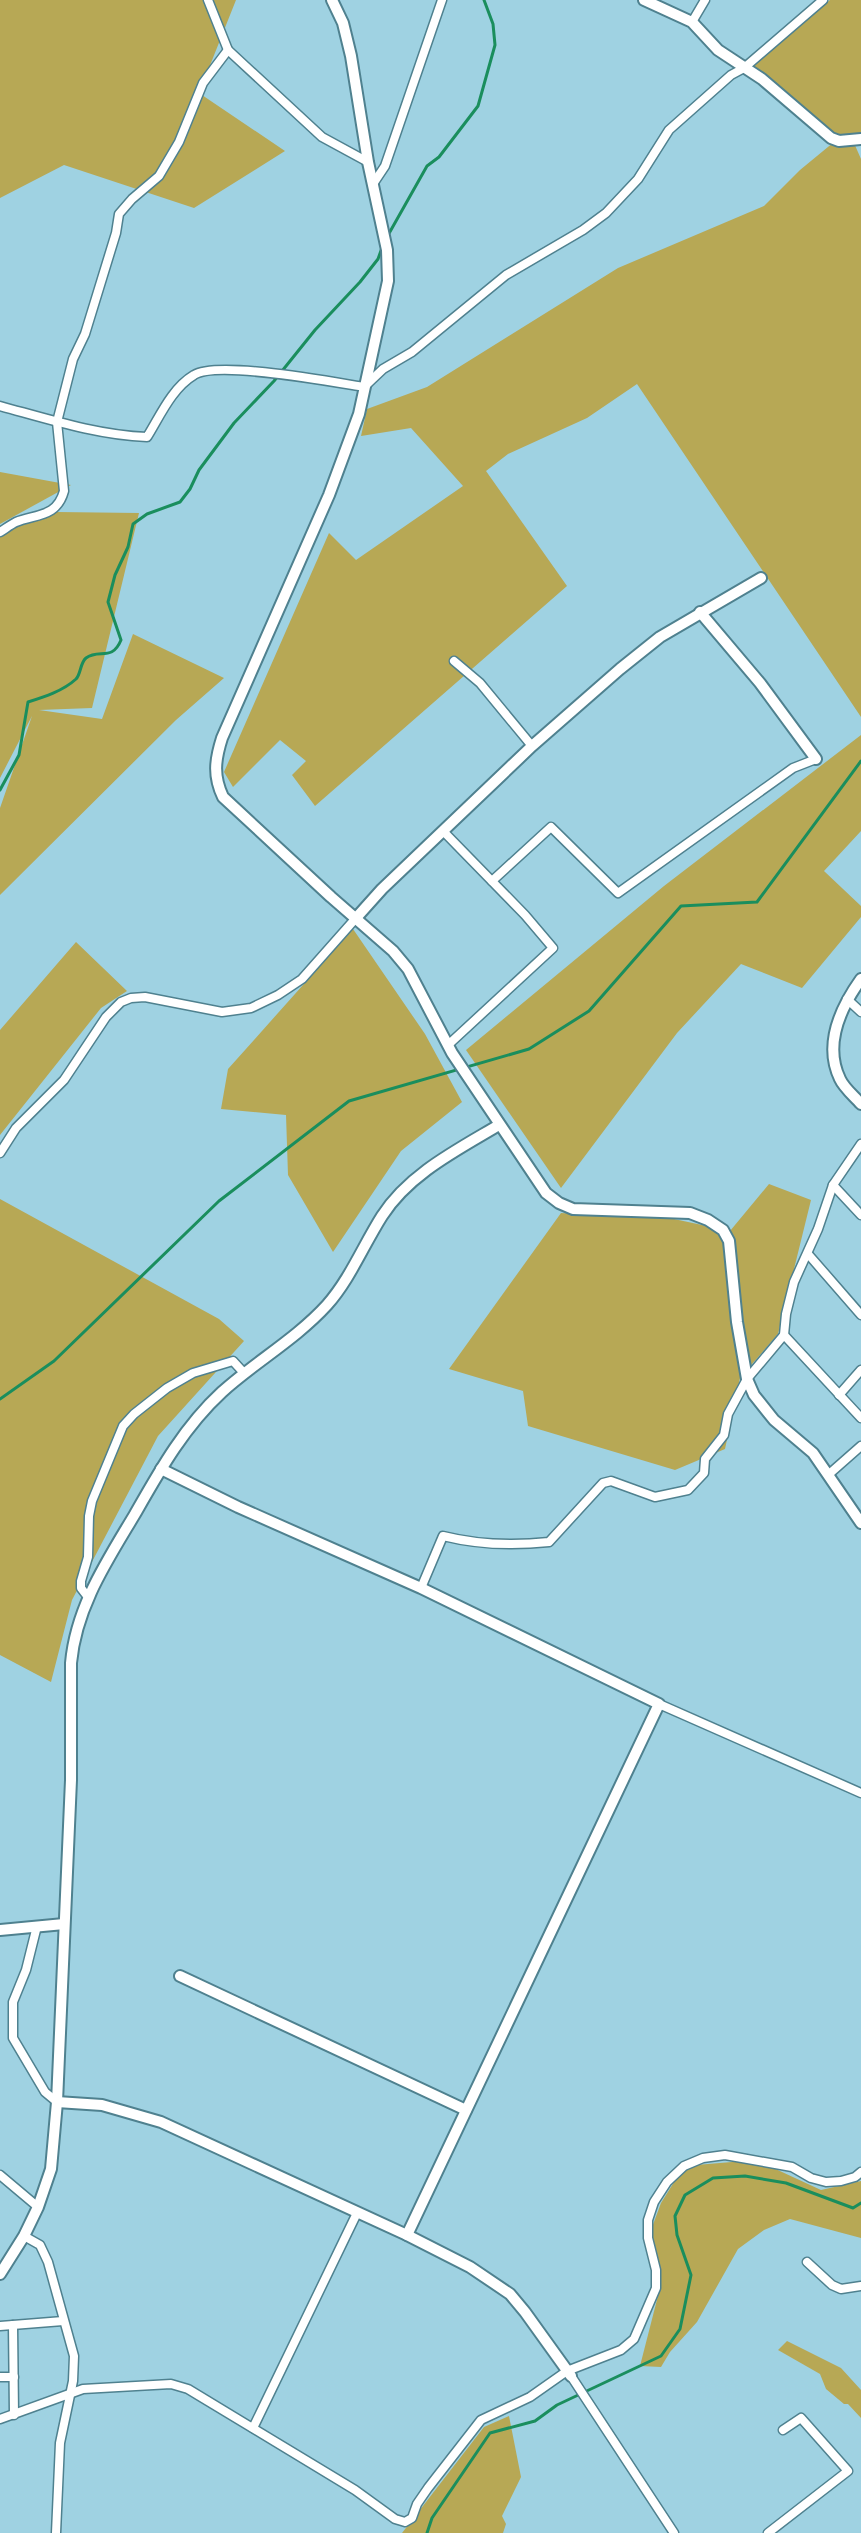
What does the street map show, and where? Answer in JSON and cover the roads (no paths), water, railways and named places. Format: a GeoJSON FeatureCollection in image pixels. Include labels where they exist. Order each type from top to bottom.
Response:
{"type":"FeatureCollection","features":[{"type":"Feature","properties":{"kind":"street"},"geometry":{"type":"LineString","coordinates":[[208,0],[228,50],[322,137],[368,162]]}},
{"type":"Feature","properties":{"kind":"street"},"geometry":{"type":"LineString","coordinates":[[332,0],[343,23],[351,56],[368,162],[389,264],[388,281],[359,414],[329,495],[222,738],[215,770],[217,785],[223,797],[393,951],[408,969],[450,1049],[546,1193],[559,1203],[573,1209],[690,1214],[708,1220],[723,1230],[732,1252],[737,1322],[747,1379],[760,1405],[813,1453],[861,1523]]}},
{"type":"Feature","properties":{"kind":"street"},"geometry":{"type":"LineString","coordinates":[[373,184],[385,166],[442,0]]}},
{"type":"Feature","properties":{"kind":"street"},"geometry":{"type":"LineString","coordinates":[[644,0],[692,22],[718,50],[783,96],[831,138],[840,141],[861,140]]}},
{"type":"Feature","properties":{"kind":"street"},"geometry":{"type":"LineString","coordinates":[[692,22],[705,0]]}},
{"type":"Feature","properties":{"kind":"street"},"geometry":{"type":"LineString","coordinates":[[364,387],[383,369],[412,352],[506,275],[583,230],[606,213],[638,178],[669,129],[823,0]]}},
{"type":"Feature","properties":{"kind":"street"},"geometry":{"type":"LineString","coordinates":[[0,532],[15,523],[51,513],[61,502],[64,491],[57,422],[73,359],[85,334],[116,233],[119,214],[132,199],[159,176],[179,142],[203,83],[228,50]]}},
{"type":"Feature","properties":{"kind":"street"},"geometry":{"type":"LineString","coordinates":[[0,406],[57,422],[125,436],[147,437],[181,384],[196,373],[212,370],[245,371],[364,387]]}},
{"type":"Feature","properties":{"kind":"street"},"geometry":{"type":"LineString","coordinates":[[0,1153],[23,1119],[64,1080],[106,1017],[121,1002],[131,998],[145,997],[222,1012],[251,1008],[278,995],[302,979],[382,889],[532,746],[660,637],[761,578]]}},
{"type":"Feature","properties":{"kind":"street"},"geometry":{"type":"LineString","coordinates":[[492,881],[551,827],[618,893],[793,768],[816,759],[746,665],[700,612]]}},
{"type":"Feature","properties":{"kind":"street"},"geometry":{"type":"LineString","coordinates":[[454,661],[480,683],[532,746]]}},
{"type":"Feature","properties":{"kind":"street"},"geometry":{"type":"LineString","coordinates":[[443,831],[525,915],[553,948],[450,1049]]}},
{"type":"Feature","properties":{"kind":"street"},"geometry":{"type":"LineString","coordinates":[[861,979],[847,999],[835,1030],[832,1046],[840,1079],[861,1104]]}},
{"type":"Feature","properties":{"kind":"street"},"geometry":{"type":"LineString","coordinates":[[847,999],[861,1012]]}},
{"type":"Feature","properties":{"kind":"street"},"geometry":{"type":"LineString","coordinates":[[0,2274],[24,2236],[38,2207],[51,2169],[57,2102],[70,1780],[71,1663],[73,1644],[88,1597],[161,1469],[197,1418],[244,1373],[309,1323],[327,1304],[354,1266],[382,1216],[412,1181],[436,1163],[499,1125]]}},
{"type":"Feature","properties":{"kind":"street"},"geometry":{"type":"LineString","coordinates":[[421,1588],[443,1536],[467,1542],[512,1546],[549,1542],[603,1483],[611,1481],[656,1497],[688,1490],[704,1473],[705,1459],[724,1435],[728,1414],[747,1379],[784,1335],[786,1314],[794,1282],[808,1254],[833,1185],[861,1144]]}},
{"type":"Feature","properties":{"kind":"street"},"geometry":{"type":"LineString","coordinates":[[833,1185],[861,1215]]}},
{"type":"Feature","properties":{"kind":"street"},"geometry":{"type":"LineString","coordinates":[[808,1254],[861,1315]]}},
{"type":"Feature","properties":{"kind":"street"},"geometry":{"type":"LineString","coordinates":[[784,1335],[861,1418]]}},
{"type":"Feature","properties":{"kind":"street"},"geometry":{"type":"LineString","coordinates":[[88,1597],[81,1588],[81,1581],[88,1557],[88,1516],[123,1426],[134,1414],[167,1388],[193,1372],[233,1361],[244,1373]]}},
{"type":"Feature","properties":{"kind":"street"},"geometry":{"type":"LineString","coordinates":[[839,1395],[861,1370]]}},
{"type":"Feature","properties":{"kind":"street"},"geometry":{"type":"LineString","coordinates":[[828,1475],[861,1446]]}},
{"type":"Feature","properties":{"kind":"street"},"geometry":{"type":"LineString","coordinates":[[161,1469],[238,1507],[421,1588],[659,1704],[861,1793]]}},
{"type":"Feature","properties":{"kind":"street"},"geometry":{"type":"LineString","coordinates":[[407,2235],[659,1704]]}},
{"type":"Feature","properties":{"kind":"street"},"geometry":{"type":"LineString","coordinates":[[0,1930],[64,1924]]}},
{"type":"Feature","properties":{"kind":"street"},"geometry":{"type":"LineString","coordinates":[[37,1926],[26,1970],[13,2002],[13,2038],[45,2092],[57,2102],[102,2105],[161,2122],[407,2235],[470,2268],[510,2294],[586,2398],[674,2533]]}},
{"type":"Feature","properties":{"kind":"street"},"geometry":{"type":"LineString","coordinates":[[180,1976],[466,2110]]}},
{"type":"Feature","properties":{"kind":"street"},"geometry":{"type":"LineString","coordinates":[[0,2419],[83,2389],[171,2384],[188,2389],[355,2490],[395,2519],[405,2522],[412,2518],[417,2504],[428,2488],[481,2420],[621,2350],[634,2338],[656,2289],[656,2270],[648,2238],[648,2220],[654,2202],[668,2182],[684,2166],[703,2158],[725,2155],[792,2167],[812,2178],[826,2182],[855,2177],[861,2172]]}},
{"type":"Feature","properties":{"kind":"street"},"geometry":{"type":"LineString","coordinates":[[0,2175],[38,2207]]}},
{"type":"Feature","properties":{"kind":"street"},"geometry":{"type":"LineString","coordinates":[[253,2428],[357,2213]]}},
{"type":"Feature","properties":{"kind":"street"},"geometry":{"type":"LineString","coordinates":[[24,2236],[40,2245],[48,2262],[74,2356],[73,2381],[60,2443],[56,2533]]}},
{"type":"Feature","properties":{"kind":"street"},"geometry":{"type":"LineString","coordinates":[[807,2262],[832,2285],[841,2289],[861,2286]]}},
{"type":"Feature","properties":{"kind":"street"},"geometry":{"type":"LineString","coordinates":[[0,2326],[63,2321]]}},
{"type":"Feature","properties":{"kind":"street"},"geometry":{"type":"LineString","coordinates":[[13,2325],[14,2415]]}},
{"type":"Feature","properties":{"kind":"street"},"geometry":{"type":"LineString","coordinates":[[0,2377],[14,2377]]}},
{"type":"Feature","properties":{"kind":"street"},"geometry":{"type":"LineString","coordinates":[[768,2533],[848,2471],[801,2418],[783,2430]]}},
{"type":"Feature","properties":{"kind":"waterway"},"geometry":{"type":"LineString","coordinates":[[387,237],[427,166],[439,157],[478,106],[495,45],[493,24],[484,0]]}},
{"type":"Feature","properties":{"kind":"waterway"},"geometry":{"type":"LineString","coordinates":[[0,790],[19,755],[28,702],[65,687],[78,677],[86,658],[114,651],[121,640],[108,602],[115,575],[128,547],[133,524],[147,514],[180,502],[190,489],[199,470],[234,423],[274,381],[315,330],[360,282],[378,259],[383,245]]}},
{"type":"Feature","properties":{"kind":"waterway"},"geometry":{"type":"LineString","coordinates":[[0,1399],[54,1361],[219,1201],[349,1101],[529,1049],[589,1011],[681,906],[757,902],[861,761]]}},
{"type":"Feature","properties":{"kind":"waterway"},"geometry":{"type":"LineString","coordinates":[[427,2533],[432,2518],[490,2433],[535,2421],[557,2405],[661,2356],[680,2329],[691,2275],[677,2235],[675,2216],[685,2195],[713,2178],[745,2176],[786,2183],[853,2208],[861,2203]]}}]}
